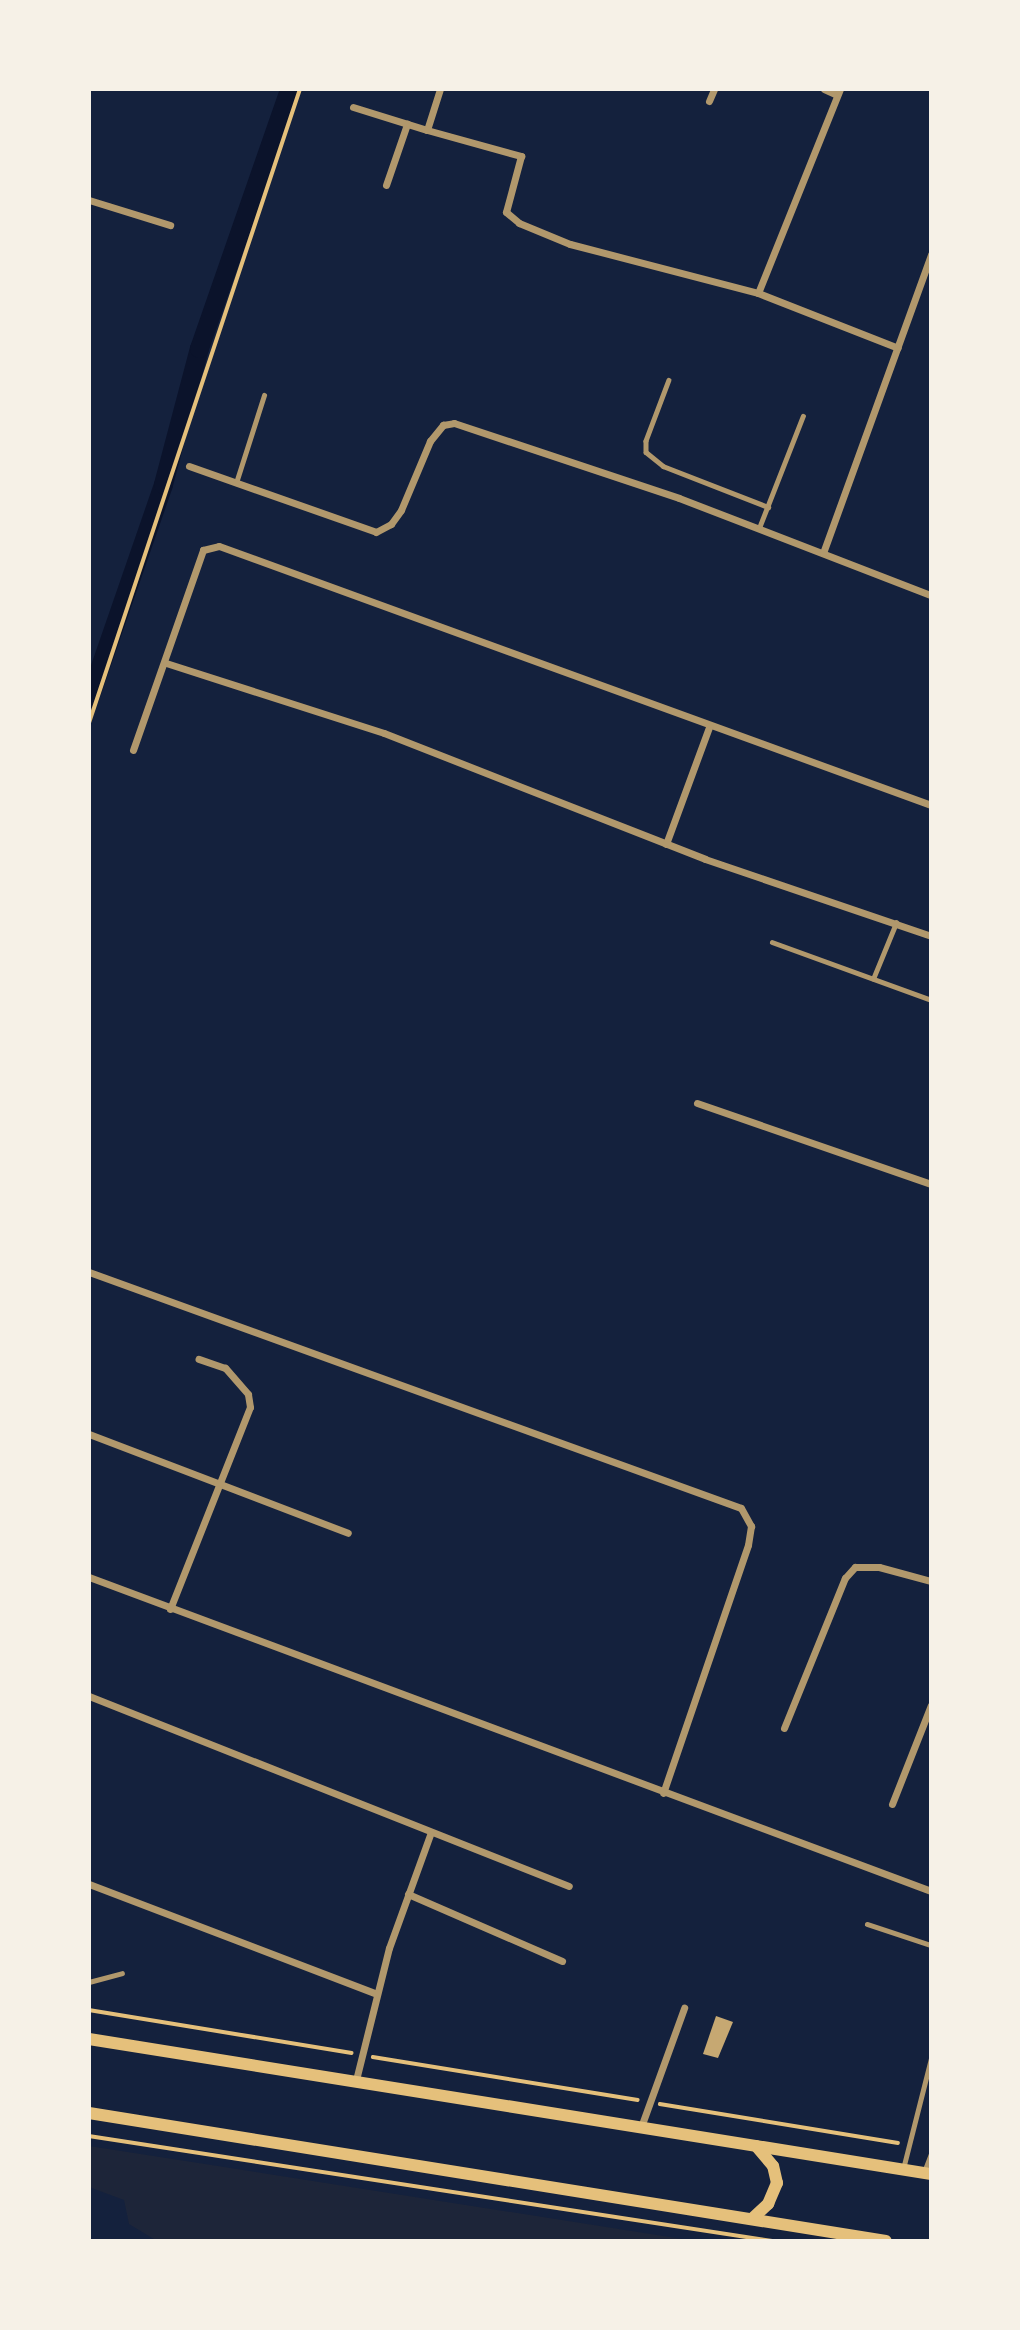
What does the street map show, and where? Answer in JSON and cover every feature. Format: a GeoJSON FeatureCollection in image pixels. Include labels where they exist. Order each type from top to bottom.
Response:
{"type":"FeatureCollection","features":[{"type":"Feature","properties":{"kind":"main road"},"geometry":{"type":"LineString","coordinates":[[89,2039],[927,2174]]}},
{"type":"Feature","properties":{"kind":"main road"},"geometry":{"type":"LineString","coordinates":[[89,2113],[886,2241]]}},
{"type":"Feature","properties":{"kind":"main road"},"geometry":{"type":"LineString","coordinates":[[753,2218],[768,2204],[777,2183],[773,2166],[756,2146]]}},
{"type":"Feature","properties":{"kind":"street"},"geometry":{"type":"LineString","coordinates":[[427,130],[440,89]]}},
{"type":"Feature","properties":{"kind":"street"},"geometry":{"type":"LineString","coordinates":[[709,101],[714,89]]}},
{"type":"Feature","properties":{"kind":"street"},"geometry":{"type":"LineString","coordinates":[[758,293],[838,92],[824,89]]}},
{"type":"Feature","properties":{"kind":"street"},"geometry":{"type":"LineString","coordinates":[[353,107],[522,156],[506,212],[519,223],[570,244],[758,293],[898,348]]}},
{"type":"Feature","properties":{"kind":"street"},"geometry":{"type":"LineString","coordinates":[[386,185],[407,124]]}},
{"type":"Feature","properties":{"kind":"street"},"geometry":{"type":"LineString","coordinates":[[89,200],[170,225]]}},
{"type":"Feature","properties":{"kind":"street"},"geometry":{"type":"LineString","coordinates":[[823,554],[931,254]]}},
{"type":"Feature","properties":{"kind":"street"},"geometry":{"type":"LineString","coordinates":[[189,466],[376,532],[391,524],[401,510],[430,440],[443,425],[454,423],[759,528],[931,595]]}},
{"type":"Feature","properties":{"kind":"street"},"geometry":{"type":"LineString","coordinates":[[133,750],[166,663],[203,550],[219,546],[709,727],[931,805]]}},
{"type":"Feature","properties":{"kind":"street"},"geometry":{"type":"LineString","coordinates":[[166,663],[397,738],[666,844],[931,936]]}},
{"type":"Feature","properties":{"kind":"street"},"geometry":{"type":"LineString","coordinates":[[666,844],[709,727]]}},
{"type":"Feature","properties":{"kind":"street"},"geometry":{"type":"LineString","coordinates":[[697,1103],[931,1184]]}},
{"type":"Feature","properties":{"kind":"street"},"geometry":{"type":"LineString","coordinates":[[89,1272],[741,1508],[751,1526],[748,1545],[663,1793]]}},
{"type":"Feature","properties":{"kind":"street"},"geometry":{"type":"LineString","coordinates":[[170,1609],[247,1419],[249,1399],[225,1368],[199,1359]]}},
{"type":"Feature","properties":{"kind":"street"},"geometry":{"type":"LineString","coordinates":[[89,1434],[348,1533]]}},
{"type":"Feature","properties":{"kind":"street"},"geometry":{"type":"LineString","coordinates":[[785,1728],[845,1578],[855,1567],[879,1567],[931,1581]]}},
{"type":"Feature","properties":{"kind":"street"},"geometry":{"type":"LineString","coordinates":[[89,1577],[931,1891]]}},
{"type":"Feature","properties":{"kind":"street"},"geometry":{"type":"LineString","coordinates":[[89,1696],[569,1886]]}},
{"type":"Feature","properties":{"kind":"street"},"geometry":{"type":"LineString","coordinates":[[892,1804],[931,1704]]}},
{"type":"Feature","properties":{"kind":"street"},"geometry":{"type":"LineString","coordinates":[[356,2080],[377,1994],[408,1894],[431,1832]]}},
{"type":"Feature","properties":{"kind":"street"},"geometry":{"type":"LineString","coordinates":[[89,1884],[377,1994]]}},
{"type":"Feature","properties":{"kind":"street"},"geometry":{"type":"LineString","coordinates":[[408,1894],[562,1961]]}},
{"type":"Feature","properties":{"kind":"street"},"geometry":{"type":"LineString","coordinates":[[641,2127],[684,2008]]}},
{"type":"Feature","properties":{"kind":"lane"},"geometry":{"type":"LineString","coordinates":[[669,380],[646,441],[646,453],[663,467],[768,507]]}},
{"type":"Feature","properties":{"kind":"lane"},"geometry":{"type":"LineString","coordinates":[[236,483],[264,395]]}},
{"type":"Feature","properties":{"kind":"lane"},"geometry":{"type":"LineString","coordinates":[[759,528],[803,416]]}},
{"type":"Feature","properties":{"kind":"lane"},"geometry":{"type":"LineString","coordinates":[[873,979],[896,923]]}},
{"type":"Feature","properties":{"kind":"lane"},"geometry":{"type":"LineString","coordinates":[[772,942],[931,1000]]}},
{"type":"Feature","properties":{"kind":"lane"},"geometry":{"type":"LineString","coordinates":[[867,1924],[931,1945]]}},
{"type":"Feature","properties":{"kind":"lane"},"geometry":{"type":"LineString","coordinates":[[89,1982],[122,1973]]}},
{"type":"Feature","properties":{"kind":"lane"},"geometry":{"type":"LineString","coordinates":[[902,2169],[931,2058]]}},
{"type":"Feature","properties":{"kind":"lane"},"geometry":{"type":"LineString","coordinates":[[927,2174],[931,2154]]}},
{"type":"Feature","properties":{"kind":"path"},"geometry":{"type":"LineString","coordinates":[[89,723],[300,89]]}},
{"type":"Feature","properties":{"kind":"path"},"geometry":{"type":"LineString","coordinates":[[89,2010],[908,2144]]}},
{"type":"Feature","properties":{"kind":"path"},"geometry":{"type":"LineString","coordinates":[[89,2136],[772,2241]]}},
{"type":"Feature","properties":{"kind":"shaded area"},"geometry":{"type":"Polygon","coordinates":[[[89,2146],[695,2241],[157,2241],[129,2224],[124,2200],[89,2187],[89,2146]]]}},
{"type":"Feature","properties":{"kind":"building"},"geometry":{"type":"Polygon","coordinates":[[[716,2016],[733,2022],[718,2058],[703,2054],[716,2016]]]}},
{"type":"Feature","properties":{"kind":"waterway"},"geometry":{"type":"LineString","coordinates":[[89,698],[163,484],[199,348],[289,89]]}}]}
